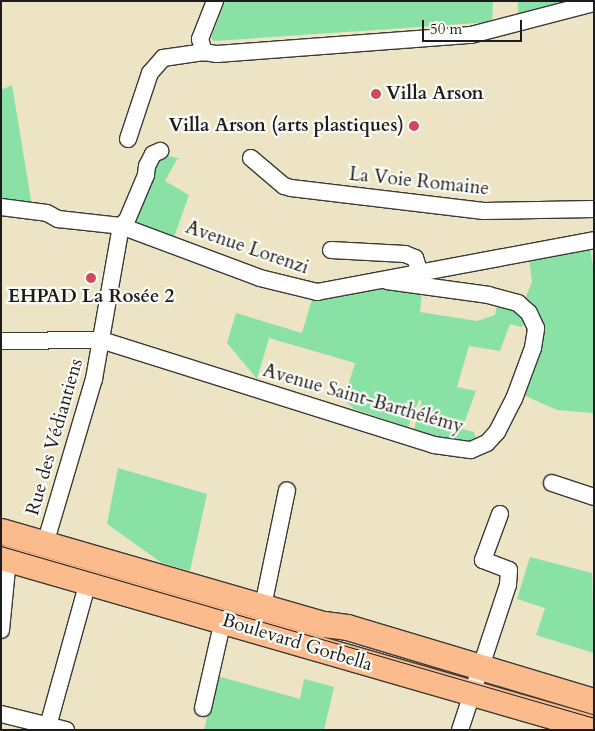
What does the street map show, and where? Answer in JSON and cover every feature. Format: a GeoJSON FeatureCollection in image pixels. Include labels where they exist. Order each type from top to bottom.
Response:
{"type":"FeatureCollection","features":[{"type":"Feature","properties":{"kind":"main road","name":"Boulevard Gorbella"},"geometry":{"type":"LineString","coordinates":[[1,531],[482,667],[594,701]]}},
{"type":"Feature","properties":{"kind":"main road","name":"Boulevard Gorbella"},"geometry":{"type":"LineString","coordinates":[[4,558],[594,728]]}},
{"type":"Feature","properties":{"kind":"street"},"geometry":{"type":"LineString","coordinates":[[204,52],[200,39],[215,1]]}},
{"type":"Feature","properties":{"kind":"street"},"geometry":{"type":"LineString","coordinates":[[128,139],[150,73],[163,58],[204,52],[217,54],[471,35],[594,3]]}},
{"type":"Feature","properties":{"kind":"street","name":"Rue des Védiantiens"},"geometry":{"type":"LineString","coordinates":[[45,544],[94,379],[121,226],[127,220],[153,154],[160,151]]}},
{"type":"Feature","properties":{"kind":"street","name":"La Voie Romaine"},"geometry":{"type":"LineString","coordinates":[[251,158],[284,186],[291,188],[484,211],[594,209]]}},
{"type":"Feature","properties":{"kind":"street","name":"Avenue Lorenzi"},"geometry":{"type":"LineString","coordinates":[[1,207],[47,213],[58,219],[121,226],[260,278],[308,291],[387,281],[594,240]]}},
{"type":"Feature","properties":{"kind":"street","name":"Avenue Lorenzi"},"geometry":{"type":"LineString","coordinates":[[331,250],[405,254],[414,258],[420,273]]}},
{"type":"Feature","properties":{"kind":"street","name":"Avenue Saint-Barthélémy"},"geometry":{"type":"LineString","coordinates":[[1,341],[101,340],[434,445],[471,450],[487,443],[497,432],[514,399],[533,348],[536,328],[529,313],[518,303],[489,295],[387,281]]}},
{"type":"Feature","properties":{"kind":"street"},"geometry":{"type":"LineString","coordinates":[[552,483],[594,496]]}},
{"type":"Feature","properties":{"kind":"street"},"geometry":{"type":"LineString","coordinates":[[263,606],[286,490]]}},
{"type":"Feature","properties":{"kind":"street"},"geometry":{"type":"LineString","coordinates":[[460,730],[508,585],[509,570],[483,560],[500,514]]}},
{"type":"Feature","properties":{"kind":"street"},"geometry":{"type":"LineString","coordinates":[[1,630],[4,558]]}},
{"type":"Feature","properties":{"kind":"street"},"geometry":{"type":"LineString","coordinates":[[48,726],[88,582]]}},
{"type":"Feature","properties":{"kind":"street"},"geometry":{"type":"LineString","coordinates":[[203,708],[223,620]]}},
{"type":"Feature","properties":{"kind":"street"},"geometry":{"type":"LineString","coordinates":[[1,714],[66,730]]}},
{"type":"Feature","properties":{"kind":"green space"},"geometry":{"type":"Polygon","coordinates":[[[225,1],[493,1],[492,22],[214,41],[211,38],[225,1]]]}},
{"type":"Feature","properties":{"kind":"green space"},"geometry":{"type":"Polygon","coordinates":[[[518,1],[544,2],[563,1],[518,15],[518,1]]]}},
{"type":"Feature","properties":{"kind":"green space"},"geometry":{"type":"Polygon","coordinates":[[[12,85],[32,206],[1,202],[1,90],[12,85]]]}},
{"type":"Feature","properties":{"kind":"green space"},"geometry":{"type":"Polygon","coordinates":[[[162,154],[181,159],[177,159],[165,181],[189,195],[174,237],[131,221],[162,154]]]}},
{"type":"Feature","properties":{"kind":"green space"},"geometry":{"type":"Polygon","coordinates":[[[590,246],[594,274],[594,413],[557,410],[519,393],[543,337],[524,301],[532,282],[529,258],[590,246]]]}},
{"type":"Feature","properties":{"kind":"green space"},"geometry":{"type":"Polygon","coordinates":[[[382,286],[422,291],[420,312],[477,321],[495,315],[498,301],[516,308],[525,324],[521,327],[510,324],[500,351],[469,346],[457,387],[476,391],[462,429],[474,432],[477,443],[440,439],[414,429],[422,401],[419,400],[408,427],[354,409],[344,400],[355,363],[269,338],[257,379],[227,343],[236,313],[302,333],[313,296],[382,286]]]}},
{"type":"Feature","properties":{"kind":"green space"},"geometry":{"type":"Polygon","coordinates":[[[118,468],[207,494],[190,571],[162,563],[107,524],[118,468]]]}},
{"type":"Feature","properties":{"kind":"green space"},"geometry":{"type":"Polygon","coordinates":[[[530,557],[592,573],[594,653],[536,635],[545,608],[517,599],[530,557]]]}},
{"type":"Feature","properties":{"kind":"green space"},"geometry":{"type":"Polygon","coordinates":[[[217,676],[300,699],[304,679],[334,687],[324,730],[204,730],[217,676]]]}},
{"type":"Feature","properties":{"kind":"tram line"},"geometry":{"type":"LineString","coordinates":[[1,546],[594,718]]}},
{"type":"Feature","properties":{"kind":"place","name":"Villa Arson"},"geometry":{"type":"Point","coordinates":[376,94]}},
{"type":"Feature","properties":{"kind":"place","name":"Villa Arson (arts plastiques)"},"geometry":{"type":"Point","coordinates":[414,126]}},
{"type":"Feature","properties":{"kind":"place","name":"EHPAD La Rosée 2"},"geometry":{"type":"Point","coordinates":[91,278]}}]}
